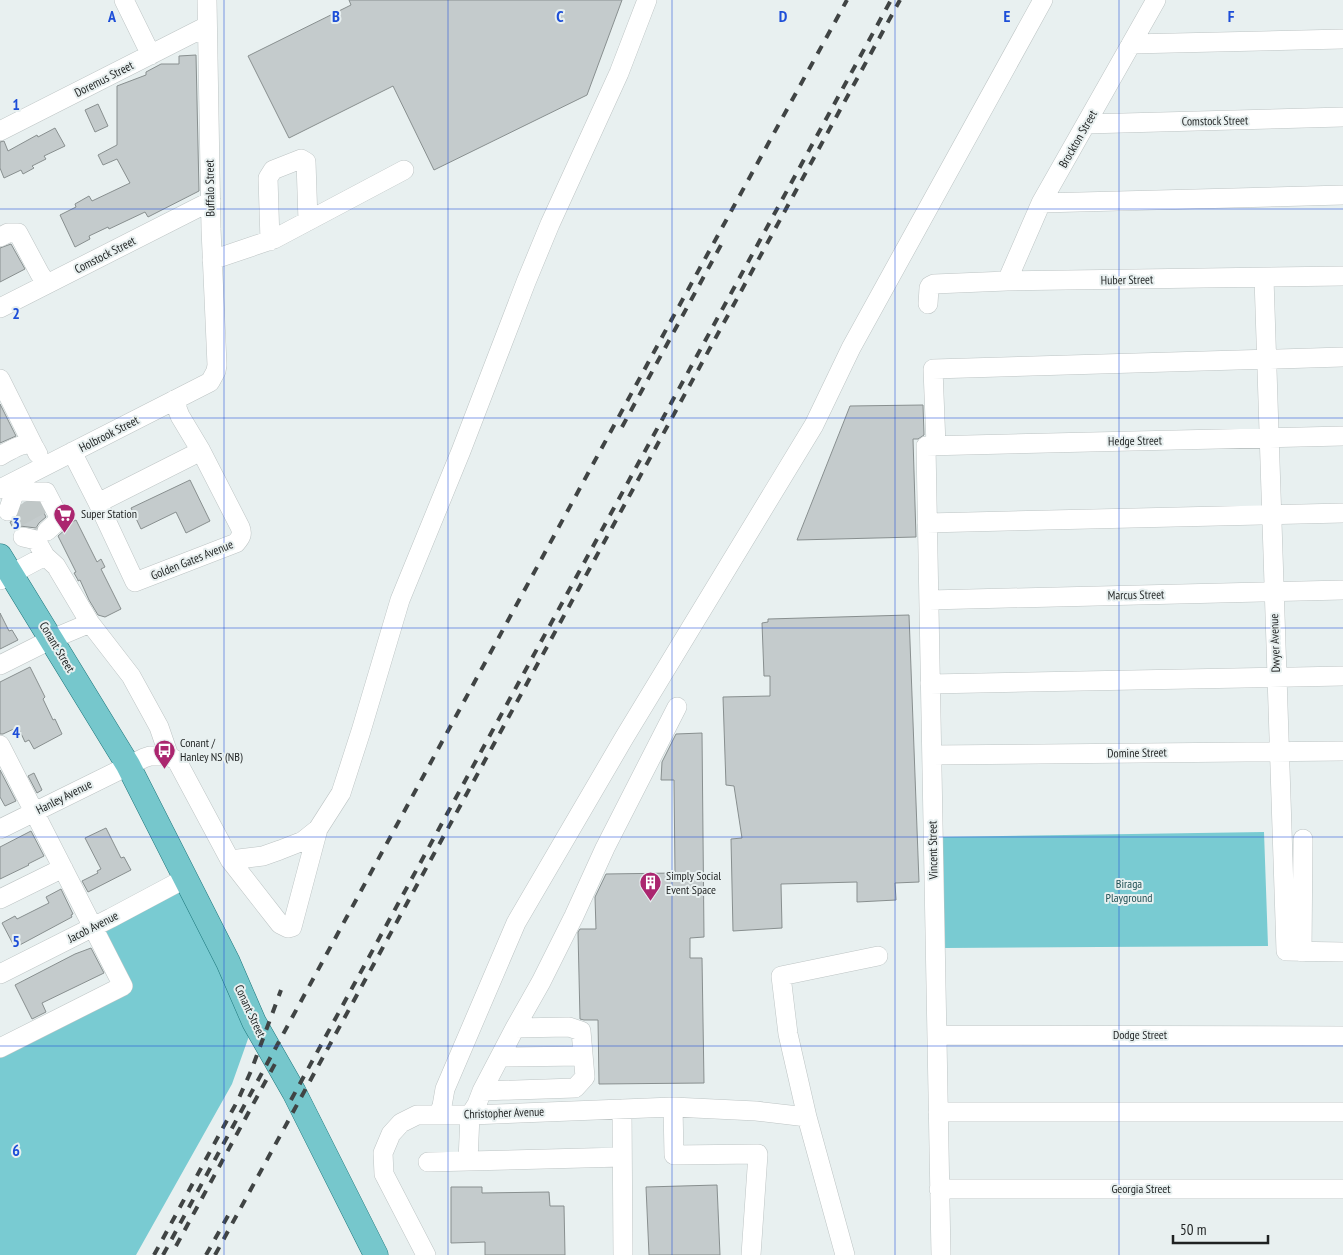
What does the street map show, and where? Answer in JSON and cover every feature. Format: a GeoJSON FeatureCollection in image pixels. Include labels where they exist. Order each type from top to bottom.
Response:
{"type":"FeatureCollection","features":[{"type":"Feature","properties":{"kind":"main road","name":"Conant Street"},"geometry":{"type":"LineString","coordinates":[[4,570],[52,639],[128,765],[228,962],[254,1022],[294,1092],[376,1255]]}},
{"type":"Feature","properties":{"kind":"street"},"geometry":{"type":"LineString","coordinates":[[124,0],[151,55]]}},
{"type":"Feature","properties":{"kind":"street","name":"Buffalo Street"},"geometry":{"type":"LineString","coordinates":[[207,0],[212,260],[217,365],[214,375]]}},
{"type":"Feature","properties":{"kind":"street"},"geometry":{"type":"LineString","coordinates":[[230,860],[263,856],[303,841],[318,829],[341,793],[400,600],[461,451],[533,265],[619,73],[648,0]]}},
{"type":"Feature","properties":{"kind":"street"},"geometry":{"type":"LineString","coordinates":[[438,1115],[442,1106],[445,1089],[516,922],[624,738],[814,425],[850,348],[1043,0]]}},
{"type":"Feature","properties":{"kind":"street","name":"Brockton Street"},"geometry":{"type":"LineString","coordinates":[[1007,281],[1041,203],[1156,0]]}},
{"type":"Feature","properties":{"kind":"street","name":"Doremus Street"},"geometry":{"type":"LineString","coordinates":[[0,131],[208,26]]}},
{"type":"Feature","properties":{"kind":"street"},"geometry":{"type":"LineString","coordinates":[[1131,44],[1343,39]]}},
{"type":"Feature","properties":{"kind":"street","name":"Comstock Street"},"geometry":{"type":"LineString","coordinates":[[1086,124],[1343,118]]}},
{"type":"Feature","properties":{"kind":"street"},"geometry":{"type":"LineString","coordinates":[[270,241],[268,178],[272,170],[301,159],[306,162],[308,221]]}},
{"type":"Feature","properties":{"kind":"street"},"geometry":{"type":"LineString","coordinates":[[212,260],[270,241],[404,170]]}},
{"type":"Feature","properties":{"kind":"street"},"geometry":{"type":"LineString","coordinates":[[1041,203],[1343,195]]}},
{"type":"Feature","properties":{"kind":"street","name":"Comstock Street"},"geometry":{"type":"LineString","coordinates":[[0,308],[211,201]]}},
{"type":"Feature","properties":{"kind":"street"},"geometry":{"type":"LineString","coordinates":[[0,236],[8,233],[18,233],[47,284]]}},
{"type":"Feature","properties":{"kind":"street","name":"Huber Street"},"geometry":{"type":"LineString","coordinates":[[928,304],[929,288],[934,284],[1007,281],[1343,276]]}},
{"type":"Feature","properties":{"kind":"street","name":"Dwyer Avenue"},"geometry":{"type":"LineString","coordinates":[[1264,278],[1286,951],[1302,952]]}},
{"type":"Feature","properties":{"kind":"street"},"geometry":{"type":"LineString","coordinates":[[1266,359],[1343,357]]}},
{"type":"Feature","properties":{"kind":"street","name":"Vincent Street"},"geometry":{"type":"LineString","coordinates":[[941,1255],[928,523],[933,369],[1266,359]]}},
{"type":"Feature","properties":{"kind":"street","name":"Holbrook Street"},"geometry":{"type":"LineString","coordinates":[[16,496],[44,467],[210,382],[214,375]]}},
{"type":"Feature","properties":{"kind":"street"},"geometry":{"type":"LineString","coordinates":[[0,378],[44,467]]}},
{"type":"Feature","properties":{"kind":"street"},"geometry":{"type":"LineString","coordinates":[[98,503],[201,451],[180,416],[174,400]]}},
{"type":"Feature","properties":{"kind":"street","name":"Hedge Street"},"geometry":{"type":"LineString","coordinates":[[931,446],[1343,436]]}},
{"type":"Feature","properties":{"kind":"street"},"geometry":{"type":"LineString","coordinates":[[0,456],[24,444],[30,444],[34,447]]}},
{"type":"Feature","properties":{"kind":"street","name":"Golden Gates Avenue"},"geometry":{"type":"LineString","coordinates":[[72,452],[135,582],[236,543],[241,537],[242,531],[201,451]]}},
{"type":"Feature","properties":{"kind":"street"},"geometry":{"type":"LineString","coordinates":[[4,570],[38,537],[60,519],[46,492],[16,496]]}},
{"type":"Feature","properties":{"kind":"street"},"geometry":{"type":"LineString","coordinates":[[928,523],[1343,513]]}},
{"type":"Feature","properties":{"kind":"street"},"geometry":{"type":"LineString","coordinates":[[38,537],[90,623],[131,676],[159,727],[169,756]]}},
{"type":"Feature","properties":{"kind":"street","name":"Marcus Street"},"geometry":{"type":"LineString","coordinates":[[929,600],[1343,590]]}},
{"type":"Feature","properties":{"kind":"street"},"geometry":{"type":"LineString","coordinates":[[0,665],[52,639],[90,623]]}},
{"type":"Feature","properties":{"kind":"street"},"geometry":{"type":"LineString","coordinates":[[930,684],[1343,676]]}},
{"type":"Feature","properties":{"kind":"street"},"geometry":{"type":"LineString","coordinates":[[468,1161],[470,1115],[553,958],[604,848],[677,707]]}},
{"type":"Feature","properties":{"kind":"street"},"geometry":{"type":"LineString","coordinates":[[0,1048],[123,986],[1,748]]}},
{"type":"Feature","properties":{"kind":"street","name":"Domine Street"},"geometry":{"type":"LineString","coordinates":[[932,755],[1343,750]]}},
{"type":"Feature","properties":{"kind":"street"},"geometry":{"type":"LineString","coordinates":[[128,765],[150,756],[169,756],[177,761],[230,860],[280,924],[288,928],[292,926],[318,829]]}},
{"type":"Feature","properties":{"kind":"street","name":"Hanley Avenue"},"geometry":{"type":"LineString","coordinates":[[0,829],[128,765]]}},
{"type":"Feature","properties":{"kind":"street"},"geometry":{"type":"LineString","coordinates":[[1303,839],[1302,952],[1343,952]]}},
{"type":"Feature","properties":{"kind":"street"},"geometry":{"type":"LineString","coordinates":[[0,899],[63,868]]}},
{"type":"Feature","properties":{"kind":"street","name":"Jacob Avenue"},"geometry":{"type":"LineString","coordinates":[[0,974],[186,878]]}},
{"type":"Feature","properties":{"kind":"street"},"geometry":{"type":"LineString","coordinates":[[845,1255],[807,1117],[788,1034],[781,976],[878,956]]}},
{"type":"Feature","properties":{"kind":"street"},"geometry":{"type":"LineString","coordinates":[[482,1092],[575,1088],[585,1077],[582,1031],[569,1027],[515,1028]]}},
{"type":"Feature","properties":{"kind":"street","name":"Dodge Street"},"geometry":{"type":"LineString","coordinates":[[937,1035],[1343,1036]]}},
{"type":"Feature","properties":{"kind":"street"},"geometry":{"type":"LineString","coordinates":[[500,1057],[583,1056]]}},
{"type":"Feature","properties":{"kind":"street"},"geometry":{"type":"LineString","coordinates":[[673,1107],[674,1155],[758,1154],[751,1255]]}},
{"type":"Feature","properties":{"kind":"street","name":"Christopher Avenue"},"geometry":{"type":"LineString","coordinates":[[426,1255],[386,1180],[383,1160],[384,1149],[391,1134],[401,1123],[417,1115],[470,1115],[673,1107],[756,1111],[807,1117]]}},
{"type":"Feature","properties":{"kind":"street"},"geometry":{"type":"LineString","coordinates":[[622,1109],[623,1255]]}},
{"type":"Feature","properties":{"kind":"street"},"geometry":{"type":"LineString","coordinates":[[938,1112],[1343,1112]]}},
{"type":"Feature","properties":{"kind":"street"},"geometry":{"type":"LineString","coordinates":[[428,1162],[622,1157]]}},
{"type":"Feature","properties":{"kind":"street","name":"Georgia Street"},"geometry":{"type":"LineString","coordinates":[[940,1189],[1343,1190]]}},
{"type":"Feature","properties":{"kind":"green space","name":"Biraga Playground"},"geometry":{"type":"Polygon","coordinates":[[[1264,832],[1268,946],[945,948],[940,837],[1264,832]]]}},
{"type":"Feature","properties":{"kind":"green space"},"geometry":{"type":"Polygon","coordinates":[[[186,878],[254,1022],[232,1084],[136,1255],[0,1255],[0,1048],[123,986],[94,927],[186,878]]]}},
{"type":"Feature","properties":{"kind":"building"},"geometry":{"type":"Polygon","coordinates":[[[349,0],[622,0],[587,95],[434,170],[393,86],[289,138],[248,56],[351,5],[349,0]]]}},
{"type":"Feature","properties":{"kind":"building"},"geometry":{"type":"Polygon","coordinates":[[[196,55],[199,191],[148,217],[145,212],[109,229],[108,227],[89,236],[90,239],[75,247],[60,215],[76,207],[75,204],[89,196],[92,201],[130,183],[117,159],[103,165],[98,155],[117,145],[117,86],[146,75],[146,72],[161,64],[179,64],[179,56],[196,55]]]}},
{"type":"Feature","properties":{"kind":"building"},"geometry":{"type":"Polygon","coordinates":[[[98,104],[108,126],[95,132],[85,110],[98,104]]]}},
{"type":"Feature","properties":{"kind":"building"},"geometry":{"type":"Polygon","coordinates":[[[55,128],[65,146],[44,156],[46,159],[32,166],[34,168],[23,174],[21,170],[4,178],[0,168],[0,142],[4,141],[8,151],[37,135],[38,137],[55,128]]]}},
{"type":"Feature","properties":{"kind":"building"},"geometry":{"type":"Polygon","coordinates":[[[11,244],[25,269],[0,282],[0,248],[11,244]]]}},
{"type":"Feature","properties":{"kind":"building"},"geometry":{"type":"Polygon","coordinates":[[[0,404],[16,436],[0,443],[0,404]]]}},
{"type":"Feature","properties":{"kind":"building"},"geometry":{"type":"Polygon","coordinates":[[[923,405],[924,435],[918,439],[913,439],[916,537],[797,540],[850,406],[923,405]]]}},
{"type":"Feature","properties":{"kind":"building"},"geometry":{"type":"Polygon","coordinates":[[[190,480],[210,521],[186,533],[176,512],[141,529],[131,508],[190,480]]]}},
{"type":"Feature","properties":{"kind":"building"},"geometry":{"type":"Polygon","coordinates":[[[25,503],[39,503],[46,517],[36,528],[20,526],[14,530],[10,522],[16,519],[25,503]]]}},
{"type":"Feature","properties":{"kind":"building"},"geometry":{"type":"Polygon","coordinates":[[[76,520],[97,562],[101,559],[105,567],[101,569],[121,609],[105,617],[98,615],[89,600],[80,580],[78,581],[74,573],[76,572],[58,536],[70,523],[76,520]]]}},
{"type":"Feature","properties":{"kind":"building"},"geometry":{"type":"Polygon","coordinates":[[[0,613],[9,631],[12,630],[18,640],[0,649],[0,613]]]}},
{"type":"Feature","properties":{"kind":"building"},"geometry":{"type":"Polygon","coordinates":[[[909,615],[919,882],[895,883],[896,900],[857,902],[857,882],[781,884],[782,928],[733,931],[731,839],[742,838],[734,786],[726,785],[723,697],[770,696],[770,676],[764,676],[762,623],[768,622],[768,619],[909,615]]]}},
{"type":"Feature","properties":{"kind":"building"},"geometry":{"type":"Polygon","coordinates":[[[30,667],[45,697],[43,699],[53,720],[55,719],[62,734],[34,749],[29,740],[25,742],[18,727],[0,734],[0,682],[30,667]]]}},
{"type":"Feature","properties":{"kind":"building","name":"Simply Social Event Space"},"geometry":{"type":"Polygon","coordinates":[[[702,733],[704,937],[690,938],[690,958],[702,958],[704,1083],[599,1084],[598,1020],[580,1019],[578,932],[580,929],[596,929],[595,897],[606,874],[675,873],[674,780],[661,780],[662,762],[676,734],[702,733]]]}},
{"type":"Feature","properties":{"kind":"building"},"geometry":{"type":"Polygon","coordinates":[[[0,770],[16,801],[5,806],[0,797],[0,770]]]}},
{"type":"Feature","properties":{"kind":"building"},"geometry":{"type":"Polygon","coordinates":[[[34,773],[42,790],[37,793],[28,776],[34,773]]]}},
{"type":"Feature","properties":{"kind":"building"},"geometry":{"type":"Polygon","coordinates":[[[106,828],[121,858],[124,857],[131,870],[88,892],[82,881],[98,873],[97,871],[101,869],[85,838],[106,828]]]}},
{"type":"Feature","properties":{"kind":"building"},"geometry":{"type":"Polygon","coordinates":[[[31,831],[44,856],[0,879],[0,847],[31,831]]]}},
{"type":"Feature","properties":{"kind":"building"},"geometry":{"type":"Polygon","coordinates":[[[61,889],[73,914],[71,915],[72,917],[16,947],[2,923],[15,916],[17,919],[49,903],[46,897],[61,889]]]}},
{"type":"Feature","properties":{"kind":"building"},"geometry":{"type":"Polygon","coordinates":[[[91,948],[104,973],[42,1003],[46,1012],[32,1019],[15,985],[75,954],[91,948]]]}},
{"type":"Feature","properties":{"kind":"building"},"geometry":{"type":"Polygon","coordinates":[[[717,1185],[720,1255],[649,1255],[646,1187],[717,1185]]]}},
{"type":"Feature","properties":{"kind":"building"},"geometry":{"type":"Polygon","coordinates":[[[451,1187],[482,1187],[482,1193],[549,1192],[550,1206],[564,1206],[565,1255],[485,1255],[485,1242],[451,1243],[451,1187]]]}},
{"type":"Feature","properties":{"kind":"tunnel"},"geometry":{"type":"LineString","coordinates":[[31,499],[44,526]]}},
{"type":"Feature","properties":{"kind":"tunnel"},"geometry":{"type":"LineString","coordinates":[[18,506],[32,532]]}},
{"type":"Feature","properties":{"kind":"railway"},"geometry":{"type":"LineString","coordinates":[[163,1255],[847,0]]}},
{"type":"Feature","properties":{"kind":"railway"},"geometry":{"type":"LineString","coordinates":[[291,1100],[891,0]]}},
{"type":"Feature","properties":{"kind":"railway"},"geometry":{"type":"LineString","coordinates":[[215,1255],[900,0]]}},
{"type":"Feature","properties":{"kind":"railway"},"geometry":{"type":"LineString","coordinates":[[622,427],[721,245]]}},
{"type":"Feature","properties":{"kind":"railway"},"geometry":{"type":"LineString","coordinates":[[154,1255],[238,1100],[251,1071],[281,990]]}},
{"type":"Feature","properties":{"kind":"railway"},"geometry":{"type":"LineString","coordinates":[[176,1246],[276,1062]]}},
{"type":"Feature","properties":{"kind":"railway"},"geometry":{"type":"LineString","coordinates":[[206,1255],[229,1214]]}},
{"type":"Feature","properties":{"kind":"place","name":"Super Station"},"geometry":{"type":"Point","coordinates":[65,533]}},
{"type":"Feature","properties":{"kind":"place","name":"Conant / Hanley NS (NB)"},"geometry":{"type":"Point","coordinates":[164,769]}},
{"type":"Feature","properties":{"kind":"place","name":"Simply Social Event Space"},"geometry":{"type":"Point","coordinates":[650,902]}}]}
